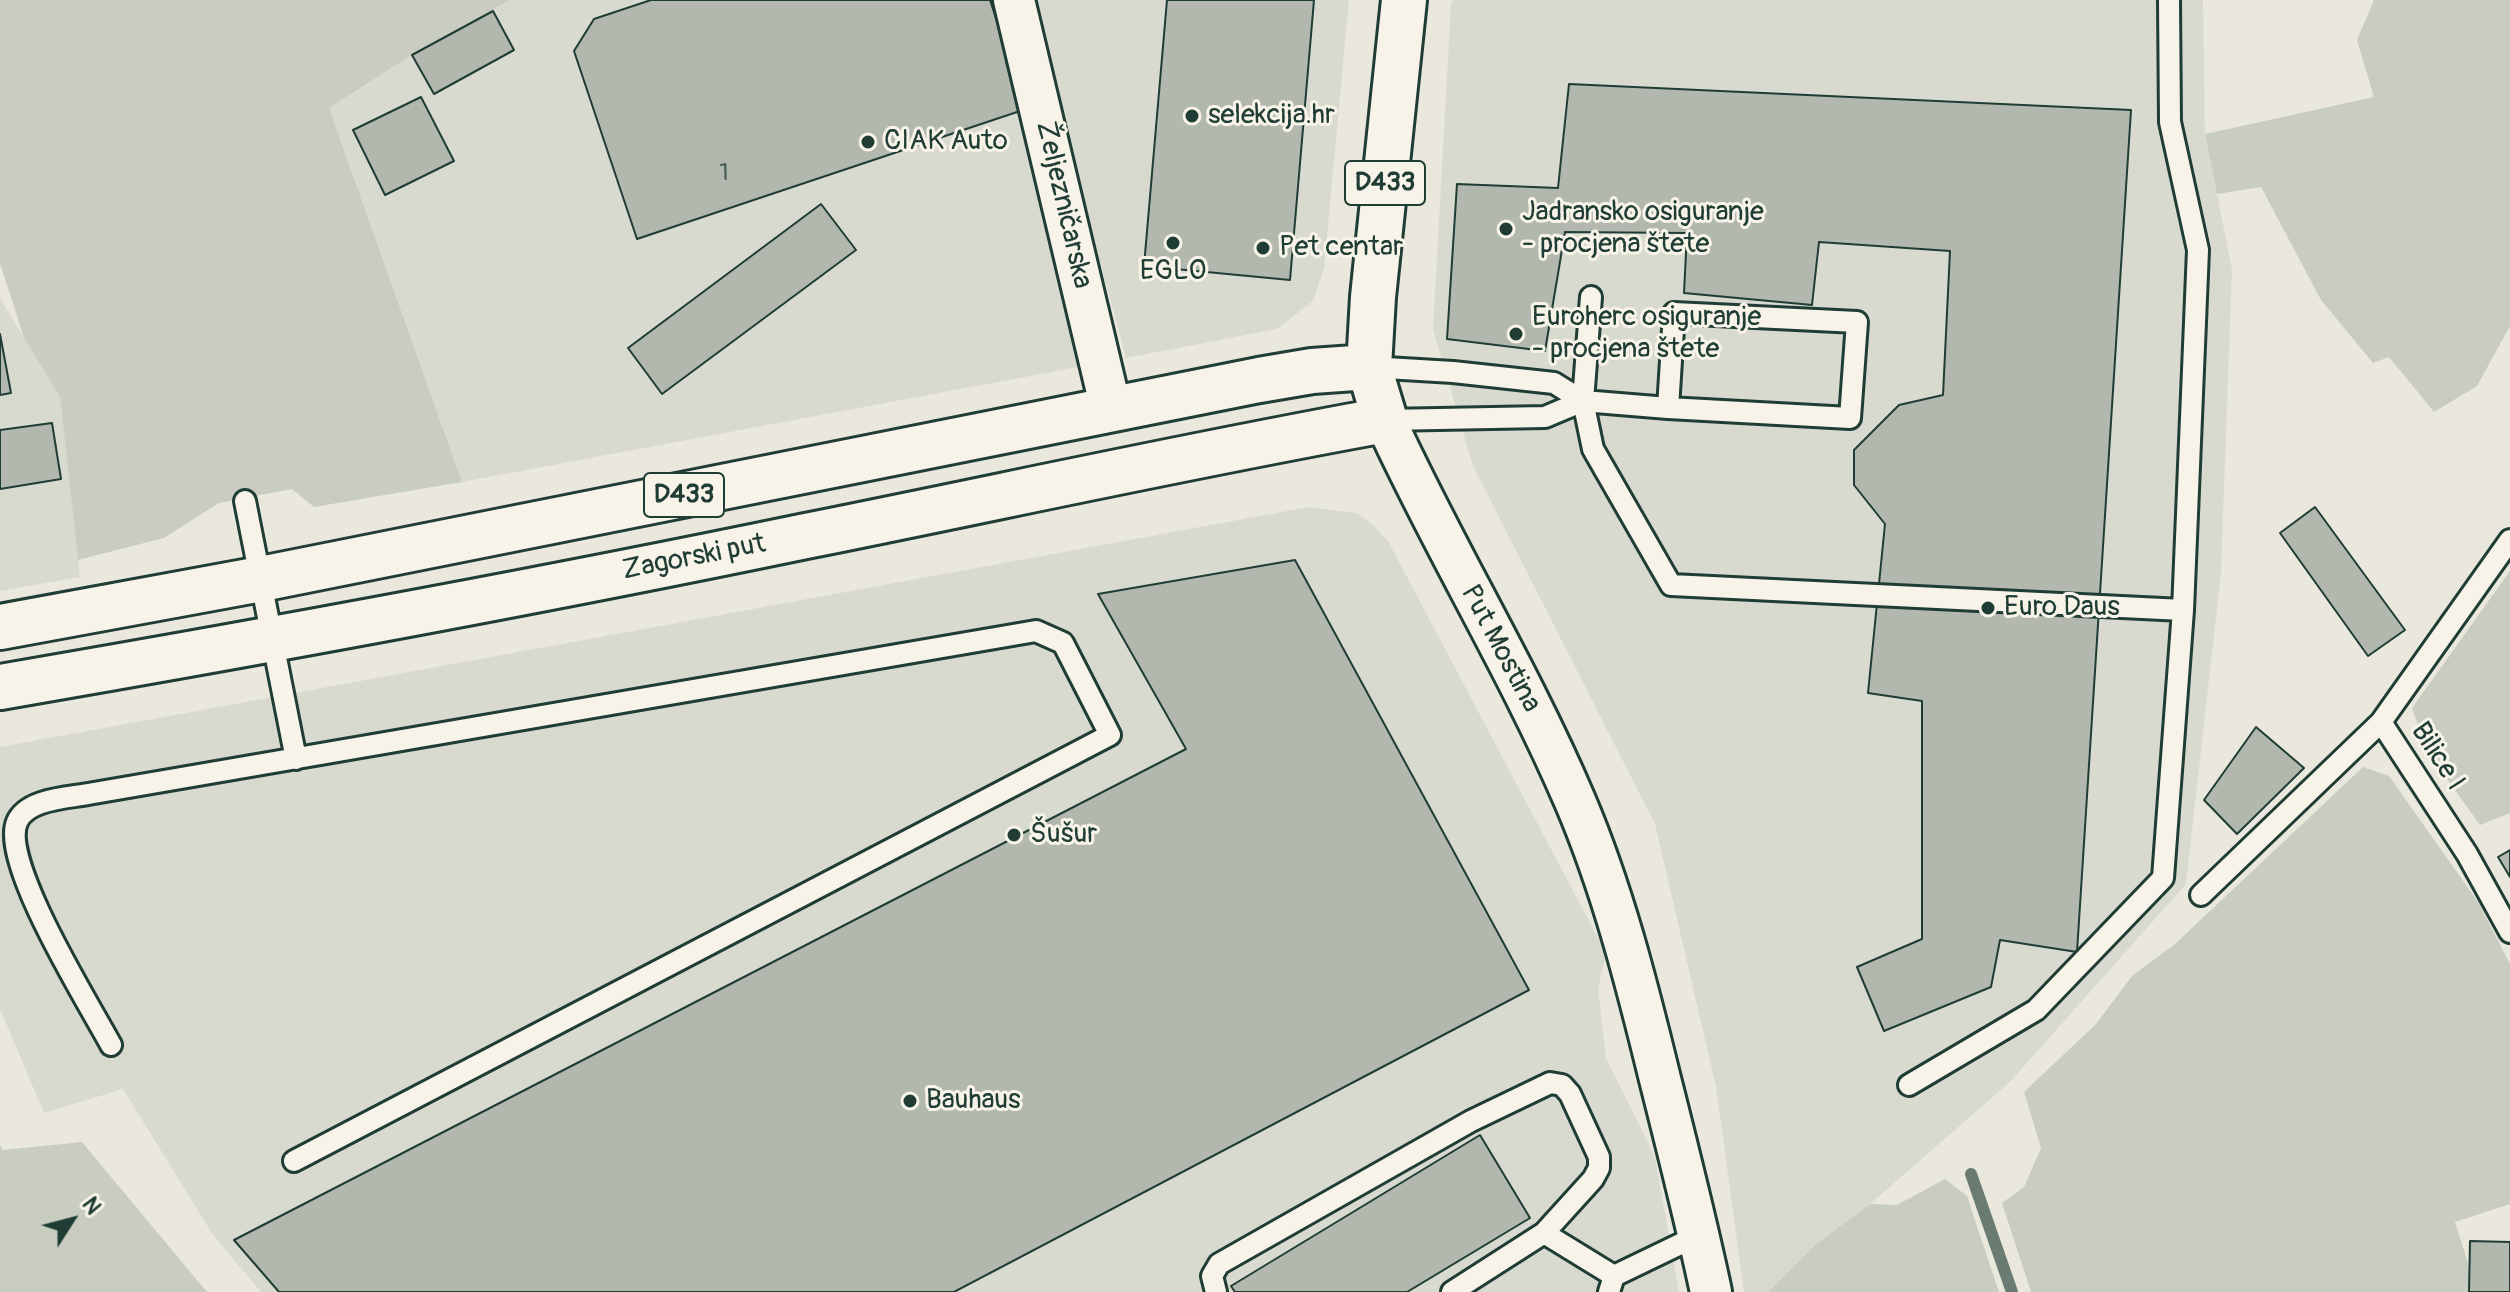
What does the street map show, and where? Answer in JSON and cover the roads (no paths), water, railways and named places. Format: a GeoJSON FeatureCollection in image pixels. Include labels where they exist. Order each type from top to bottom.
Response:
{"type":"FeatureCollection","features":[{"type":"Feature","properties":{"kind":"main road","name":"Put Mostina"},"geometry":{"type":"LineString","coordinates":[[1385,420],[1369,367],[1373,297],[1404,0]]}},
{"type":"Feature","properties":{"kind":"main road","name":"D433"},"geometry":{"type":"LineString","coordinates":[[0,627],[261,579],[1111,409],[1285,376],[1369,367]]}},
{"type":"Feature","properties":{"kind":"main road","name":"Zagorski put"},"geometry":{"type":"LineString","coordinates":[[0,687],[273,640],[1385,420]]}},
{"type":"Feature","properties":{"kind":"street","name":"Željezničarska"},"geometry":{"type":"LineString","coordinates":[[1014,0],[1111,409]]}},
{"type":"Feature","properties":{"kind":"street","name":"Put Mostina"},"geometry":{"type":"LineString","coordinates":[[1385,420],[1424,504],[1538,722],[1575,801],[1608,890],[1640,1000],[1711,1292]]}},
{"type":"Feature","properties":{"kind":"lane"},"geometry":{"type":"LineString","coordinates":[[1909,1085],[2036,1010],[2163,878],[2183,610],[2198,250],[2170,122],[2169,0]]}},
{"type":"Feature","properties":{"kind":"lane"},"geometry":{"type":"LineString","coordinates":[[1591,297],[1583,401],[1593,449],[1671,585],[2183,610]]}},
{"type":"Feature","properties":{"kind":"lane"},"geometry":{"type":"LineString","coordinates":[[1369,367],[1554,383],[1583,401],[1668,408],[1850,418],[1857,322],[1674,313],[1668,408]]}},
{"type":"Feature","properties":{"kind":"lane"},"geometry":{"type":"LineString","coordinates":[[1385,420],[1545,417],[1583,401]]}},
{"type":"Feature","properties":{"kind":"lane"},"geometry":{"type":"LineString","coordinates":[[245,501],[296,759]]}},
{"type":"Feature","properties":{"kind":"lane","name":"Bilice I"},"geometry":{"type":"LineString","coordinates":[[2510,540],[2381,722],[2467,854],[2510,932]]}},
{"type":"Feature","properties":{"kind":"lane"},"geometry":{"type":"LineString","coordinates":[[111,1045],[29,892],[14,842],[17,821],[32,806],[1036,631],[1063,643],[1110,735],[294,1161]]}},
{"type":"Feature","properties":{"kind":"lane"},"geometry":{"type":"LineString","coordinates":[[2201,895],[2381,722]]}},
{"type":"Feature","properties":{"kind":"lane"},"geometry":{"type":"LineString","coordinates":[[1216,1292],[1212,1276],[1219,1264],[1471,1121],[1550,1083],[1562,1085],[1570,1094],[1599,1157],[1599,1168],[1593,1179],[1544,1233],[1452,1292]]}},
{"type":"Feature","properties":{"kind":"lane"},"geometry":{"type":"LineString","coordinates":[[1544,1233],[1611,1284],[1699,1235]]}},
{"type":"Feature","properties":{"kind":"waterway"},"geometry":{"type":"LineString","coordinates":[[1971,1174],[2012,1292]]}},
{"type":"Feature","properties":{"kind":"place","name":"selekcija.hr"},"geometry":{"type":"Point","coordinates":[1192,116]}},
{"type":"Feature","properties":{"kind":"place","name":"CIAK Auto"},"geometry":{"type":"Point","coordinates":[868,142]}},
{"type":"Feature","properties":{"kind":"place","name":"Jadransko osiguranje - procjena štete"},"geometry":{"type":"Point","coordinates":[1506,229]}},
{"type":"Feature","properties":{"kind":"place","name":"EGLO"},"geometry":{"type":"Point","coordinates":[1173,243]}},
{"type":"Feature","properties":{"kind":"place","name":"Pet centar"},"geometry":{"type":"Point","coordinates":[1263,248]}},
{"type":"Feature","properties":{"kind":"place","name":"Euroherc osiguranje - procjena štete"},"geometry":{"type":"Point","coordinates":[1516,334]}},
{"type":"Feature","properties":{"kind":"place","name":"Euro Daus"},"geometry":{"type":"Point","coordinates":[1988,608]}},
{"type":"Feature","properties":{"kind":"place","name":"Šušur"},"geometry":{"type":"Point","coordinates":[1014,835]}},
{"type":"Feature","properties":{"kind":"place","name":"Bauhaus"},"geometry":{"type":"Point","coordinates":[910,1101]}}]}
